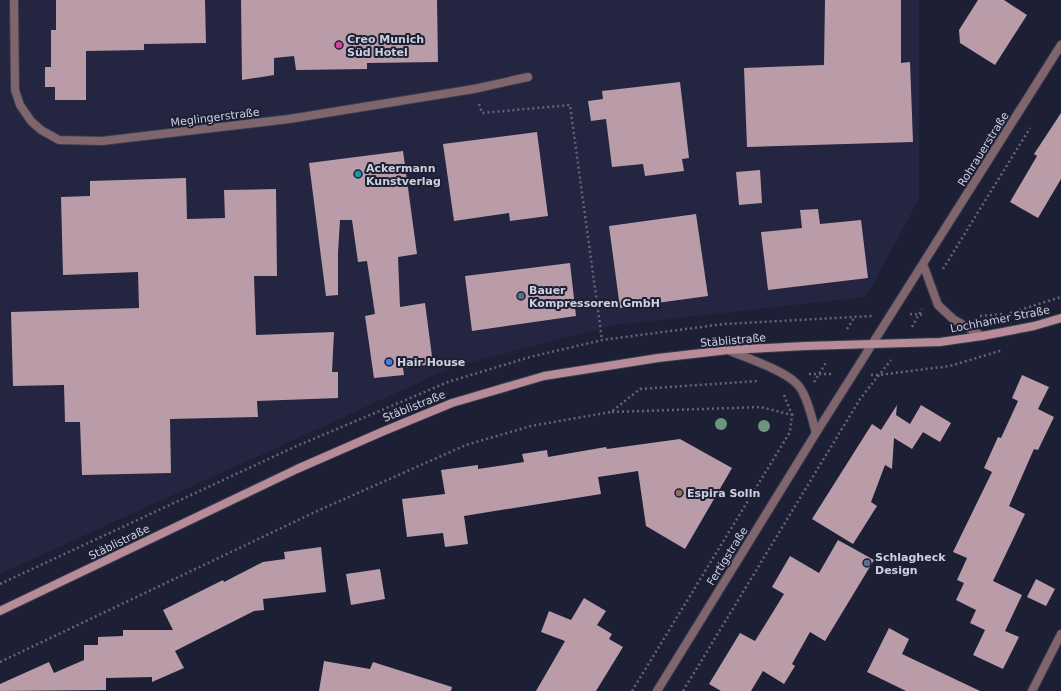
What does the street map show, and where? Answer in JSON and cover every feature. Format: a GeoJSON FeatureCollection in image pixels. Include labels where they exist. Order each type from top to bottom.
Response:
{"type":"FeatureCollection","features":[{"type":"Feature","properties":{"kind":"main road","name":"Lochhamer Straße"},"geometry":{"type":"LineString","coordinates":[[872,344],[940,342],[1034,326],[1061,318]]}},
{"type":"Feature","properties":{"kind":"main road","name":"Stäblistraße"},"geometry":{"type":"LineString","coordinates":[[0,611],[297,469],[452,403],[544,376],[651,359],[728,350],[872,344]]}},
{"type":"Feature","properties":{"kind":"street","name":"Meglingerstraße"},"geometry":{"type":"LineString","coordinates":[[14,0],[15,90],[20,105],[31,121],[41,130],[59,140],[102,141],[290,120],[474,89],[528,77]]}},
{"type":"Feature","properties":{"kind":"street","name":"Rohrauerstraße"},"geometry":{"type":"LineString","coordinates":[[872,344],[1061,45]]}},
{"type":"Feature","properties":{"kind":"street"},"geometry":{"type":"LineString","coordinates":[[923,264],[938,305],[953,319],[982,336]]}},
{"type":"Feature","properties":{"kind":"street","name":"Fertigstraße"},"geometry":{"type":"LineString","coordinates":[[657,691],[872,344]]}},
{"type":"Feature","properties":{"kind":"street"},"geometry":{"type":"LineString","coordinates":[[728,350],[767,366],[787,376],[798,384],[805,398],[816,433]]}},
{"type":"Feature","properties":{"kind":"street"},"geometry":{"type":"LineString","coordinates":[[1032,691],[1061,634]]}},
{"type":"Feature","properties":{"kind":"path"},"geometry":{"type":"LineString","coordinates":[[474,89],[482,113],[570,106],[602,340]]}},
{"type":"Feature","properties":{"kind":"path"},"geometry":{"type":"LineString","coordinates":[[683,691],[860,399],[903,343],[947,261],[1032,124]]}},
{"type":"Feature","properties":{"kind":"path"},"geometry":{"type":"LineString","coordinates":[[792,415],[805,398],[854,318]]}},
{"type":"Feature","properties":{"kind":"path"},"geometry":{"type":"LineString","coordinates":[[611,412],[640,389],[765,380],[819,373],[879,375],[950,366],[1009,348]]}},
{"type":"Feature","properties":{"kind":"path"},"geometry":{"type":"LineString","coordinates":[[632,691],[790,432],[792,415],[784,394]]}},
{"type":"Feature","properties":{"kind":"path"},"geometry":{"type":"LineString","coordinates":[[0,662],[315,512],[466,445],[531,426],[611,412],[761,407],[792,415]]}},
{"type":"Feature","properties":{"kind":"shaded area"},"geometry":{"type":"Polygon","coordinates":[[[0,0],[919,0],[919,199],[866,297],[615,325],[453,367],[0,574],[0,0]]]}},
{"type":"Feature","properties":{"kind":"building"},"geometry":{"type":"Polygon","coordinates":[[[56,0],[205,0],[206,43],[144,44],[144,50],[86,51],[86,100],[55,100],[55,87],[45,87],[45,67],[51,67],[51,30],[56,30],[56,0]]]}},
{"type":"Feature","properties":{"kind":"building"},"geometry":{"type":"Polygon","coordinates":[[[241,0],[437,0],[438,62],[367,63],[367,69],[296,70],[294,56],[274,58],[274,75],[242,80],[241,0]]]}},
{"type":"Feature","properties":{"kind":"building"},"geometry":{"type":"Polygon","coordinates":[[[825,0],[901,0],[901,63],[910,62],[913,142],[747,147],[744,68],[824,65],[825,0]]]}},
{"type":"Feature","properties":{"kind":"building"},"geometry":{"type":"Polygon","coordinates":[[[978,0],[1004,0],[1027,15],[995,65],[960,43],[959,30],[978,0]]]}},
{"type":"Feature","properties":{"kind":"building"},"geometry":{"type":"Polygon","coordinates":[[[680,82],[689,158],[682,159],[684,171],[645,176],[643,164],[612,167],[606,119],[591,121],[588,101],[603,99],[602,91],[680,82]]]}},
{"type":"Feature","properties":{"kind":"building"},"geometry":{"type":"Polygon","coordinates":[[[1061,113],[1061,179],[1038,218],[1010,202],[1037,156],[1034,154],[1061,113]]]}},
{"type":"Feature","properties":{"kind":"building"},"geometry":{"type":"Polygon","coordinates":[[[537,132],[548,216],[510,221],[509,213],[454,221],[443,144],[537,132]]]}},
{"type":"Feature","properties":{"kind":"building"},"geometry":{"type":"Polygon","coordinates":[[[403,151],[417,254],[398,257],[400,307],[425,303],[433,364],[403,368],[404,375],[374,378],[365,316],[375,314],[367,261],[358,262],[352,220],[340,220],[338,295],[326,296],[309,163],[403,151]]]}},
{"type":"Feature","properties":{"kind":"building"},"geometry":{"type":"Polygon","coordinates":[[[760,170],[762,203],[739,205],[736,172],[760,170]]]}},
{"type":"Feature","properties":{"kind":"building"},"geometry":{"type":"Polygon","coordinates":[[[186,178],[187,219],[225,218],[224,190],[276,189],[277,276],[254,276],[256,335],[334,332],[332,372],[338,372],[338,398],[257,401],[258,417],[170,419],[171,473],[82,475],[80,422],[65,422],[64,385],[13,386],[11,312],[139,308],[138,272],[63,275],[61,197],[90,196],[90,181],[186,178]]]}},
{"type":"Feature","properties":{"kind":"building"},"geometry":{"type":"Polygon","coordinates":[[[818,209],[820,224],[861,220],[868,278],[768,290],[761,232],[802,228],[800,210],[818,209]]]}},
{"type":"Feature","properties":{"kind":"building"},"geometry":{"type":"Polygon","coordinates":[[[696,214],[708,296],[620,308],[609,226],[696,214]]]}},
{"type":"Feature","properties":{"kind":"building","name":"Bauer Kompressoren GmbH"},"geometry":{"type":"Polygon","coordinates":[[[570,263],[576,316],[472,331],[465,276],[570,263]]]}},
{"type":"Feature","properties":{"kind":"building"},"geometry":{"type":"Polygon","coordinates":[[[1022,375],[1049,387],[1038,409],[1054,417],[1038,450],[1034,449],[1009,506],[1025,514],[993,581],[1022,595],[1005,631],[1019,637],[1003,669],[973,655],[985,630],[970,623],[976,610],[956,600],[964,583],[957,580],[967,558],[953,552],[992,472],[984,468],[998,437],[1001,438],[1018,401],[1012,398],[1022,375]]]}},
{"type":"Feature","properties":{"kind":"building"},"geometry":{"type":"Polygon","coordinates":[[[897,405],[896,415],[910,424],[921,405],[951,423],[940,442],[923,432],[912,449],[894,438],[892,469],[885,465],[871,502],[877,506],[853,544],[812,519],[872,424],[881,430],[897,405]]]}},
{"type":"Feature","properties":{"kind":"building"},"geometry":{"type":"Polygon","coordinates":[[[680,439],[732,468],[685,549],[646,526],[638,471],[598,477],[601,494],[464,516],[468,544],[445,547],[443,533],[407,537],[402,499],[445,494],[441,470],[478,465],[478,469],[524,462],[522,454],[547,450],[548,457],[606,447],[607,449],[680,439]]]}},
{"type":"Feature","properties":{"kind":"building"},"geometry":{"type":"Polygon","coordinates":[[[838,540],[874,560],[825,641],[810,632],[792,664],[795,666],[784,684],[763,671],[751,691],[721,691],[709,684],[740,633],[755,641],[784,594],[772,587],[790,556],[819,573],[838,540]]]}},
{"type":"Feature","properties":{"kind":"building"},"geometry":{"type":"Polygon","coordinates":[[[321,547],[326,592],[263,599],[264,610],[254,611],[175,651],[184,668],[152,682],[152,677],[106,678],[106,690],[0,691],[0,684],[49,662],[54,673],[84,660],[84,645],[98,645],[98,637],[123,636],[123,630],[173,630],[163,610],[263,562],[285,559],[284,552],[321,547]]]}},
{"type":"Feature","properties":{"kind":"building"},"geometry":{"type":"Polygon","coordinates":[[[380,569],[385,599],[351,605],[346,574],[380,569]]]}},
{"type":"Feature","properties":{"kind":"building"},"geometry":{"type":"Polygon","coordinates":[[[1036,579],[1055,589],[1046,606],[1027,597],[1036,579]]]}},
{"type":"Feature","properties":{"kind":"building"},"geometry":{"type":"Polygon","coordinates":[[[584,598],[606,611],[597,625],[612,634],[609,639],[623,647],[596,691],[536,691],[565,641],[541,632],[549,611],[571,620],[584,598]]]}},
{"type":"Feature","properties":{"kind":"building"},"geometry":{"type":"Polygon","coordinates":[[[889,628],[909,639],[902,654],[980,691],[906,691],[867,672],[889,628]]]}},
{"type":"Feature","properties":{"kind":"building"},"geometry":{"type":"Polygon","coordinates":[[[324,661],[370,669],[373,662],[452,687],[451,691],[319,691],[324,661]]]}},
{"type":"Feature","properties":{"kind":"place","name":"Creo Munich Süd Hotel"},"geometry":{"type":"Point","coordinates":[339,45]}},
{"type":"Feature","properties":{"kind":"place","name":"Ackermann Kunstverlag"},"geometry":{"type":"Point","coordinates":[358,174]}},
{"type":"Feature","properties":{"kind":"place","name":"Bauer Kompressoren GmbH"},"geometry":{"type":"Point","coordinates":[521,296]}},
{"type":"Feature","properties":{"kind":"place","name":"Hair House"},"geometry":{"type":"Point","coordinates":[389,362]}},
{"type":"Feature","properties":{"kind":"place","name":"Espira Solln"},"geometry":{"type":"Point","coordinates":[679,493]}},
{"type":"Feature","properties":{"kind":"place","name":"Schlagheck Design"},"geometry":{"type":"Point","coordinates":[867,563]}}]}
